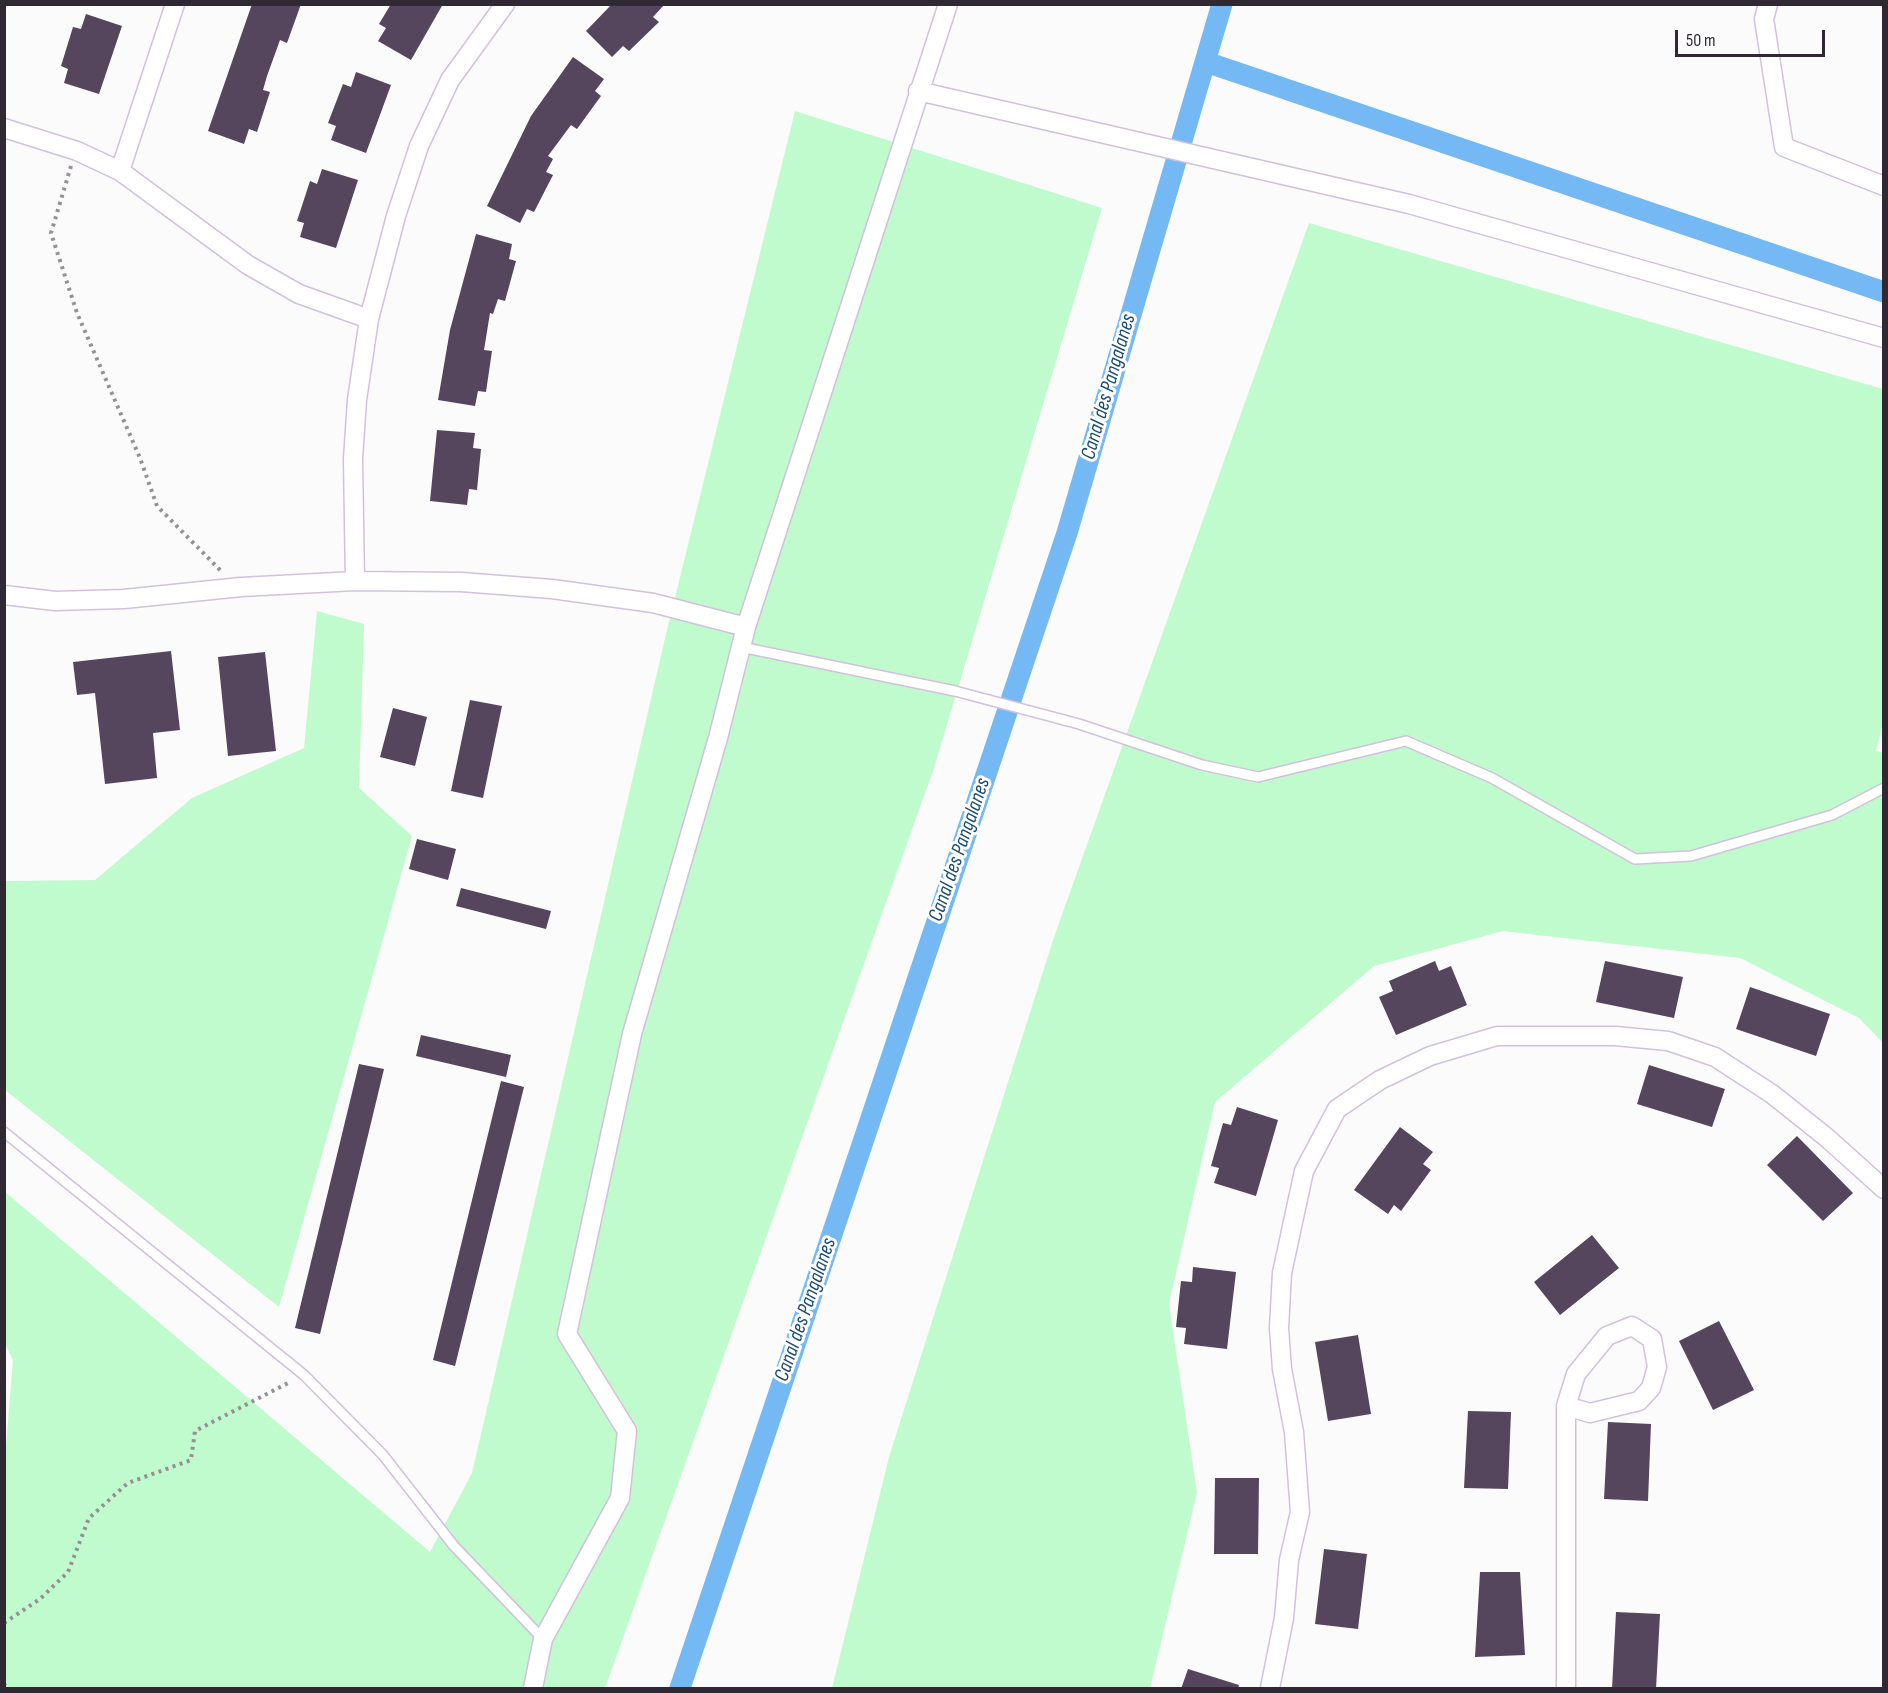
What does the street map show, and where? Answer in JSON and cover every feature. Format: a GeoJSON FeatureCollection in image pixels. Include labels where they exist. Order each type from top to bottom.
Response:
{"type":"FeatureCollection","features":[{"type":"Feature","properties":{"kind":"street"},"geometry":{"type":"LineString","coordinates":[[120,171],[175,4]]}},
{"type":"Feature","properties":{"kind":"street"},"geometry":{"type":"LineString","coordinates":[[355,581],[353,459],[357,400],[369,319],[396,216],[419,146],[450,80],[505,4]]}},
{"type":"Feature","properties":{"kind":"street"},"geometry":{"type":"LineString","coordinates":[[533,1689],[543,1639],[620,1498],[627,1431],[567,1334],[632,1034],[718,738],[746,627],[948,4]]}},
{"type":"Feature","properties":{"kind":"street"},"geometry":{"type":"LineString","coordinates":[[1768,4],[1764,19],[1784,147],[1884,186]]}},
{"type":"Feature","properties":{"kind":"street"},"geometry":{"type":"LineString","coordinates":[[918,91],[1409,204],[1884,338]]}},
{"type":"Feature","properties":{"kind":"street"},"geometry":{"type":"LineString","coordinates":[[4,128],[77,151],[120,171],[248,265],[299,294],[369,319]]}},
{"type":"Feature","properties":{"kind":"street"},"geometry":{"type":"LineString","coordinates":[[4,595],[55,601],[124,599],[241,587],[355,581],[461,582],[552,589],[653,603],[746,627]]}},
{"type":"Feature","properties":{"kind":"street"},"geometry":{"type":"LineString","coordinates":[[1270,1689],[1284,1618],[1289,1560],[1300,1512],[1294,1432],[1282,1369],[1279,1328],[1282,1273],[1304,1171],[1337,1109],[1380,1080],[1430,1056],[1497,1036],[1615,1036],[1668,1041],[1715,1057],[1772,1094],[1819,1130],[1884,1189]]}},
{"type":"Feature","properties":{"kind":"street"},"geometry":{"type":"LineString","coordinates":[[1566,1406],[1590,1413],[1639,1401],[1651,1388],[1657,1367],[1652,1339],[1632,1326],[1606,1336],[1576,1374],[1566,1406],[1566,1689]]}},
{"type":"Feature","properties":{"kind":"lane"},"geometry":{"type":"LineString","coordinates":[[741,647],[955,691],[1079,724],[1202,765],[1258,777],[1406,741],[1492,778],[1635,859],[1691,856],[1832,815],[1884,788]]}},
{"type":"Feature","properties":{"kind":"lane"},"geometry":{"type":"LineString","coordinates":[[4,1132],[304,1375],[383,1455],[454,1545],[543,1639]]}},
{"type":"Feature","properties":{"kind":"path"},"geometry":{"type":"LineString","coordinates":[[77,151],[64,184],[51,232],[77,313],[140,458],[157,506],[211,562],[241,587]]}},
{"type":"Feature","properties":{"kind":"path"},"geometry":{"type":"LineString","coordinates":[[4,1623],[40,1599],[68,1572],[89,1518],[128,1483],[191,1460],[195,1431],[304,1375]]}},
{"type":"Feature","properties":{"kind":"green space"},"geometry":{"type":"Polygon","coordinates":[[[795,111],[1102,208],[934,768],[605,1688],[5,1688],[4,1470],[13,1360],[5,1344],[4,1191],[430,1552],[472,1473],[666,634],[795,111]]]}},
{"type":"Feature","properties":{"kind":"green space"},"geometry":{"type":"Polygon","coordinates":[[[1309,223],[1883,389],[1884,719],[1876,751],[1884,753],[1883,1043],[1859,1018],[1740,958],[1503,931],[1374,966],[1215,1102],[1169,1304],[1197,1493],[1150,1688],[832,1688],[889,1457],[1054,937],[1309,223]]]}},
{"type":"Feature","properties":{"kind":"green space"},"geometry":{"type":"Polygon","coordinates":[[[317,611],[364,624],[359,788],[412,836],[279,1307],[5,1090],[5,881],[95,880],[192,798],[304,748],[317,611]]]}},
{"type":"Feature","properties":{"kind":"building"},"geometry":{"type":"Polygon","coordinates":[[[252,4],[301,4],[287,43],[280,40],[267,76],[263,90],[270,92],[257,132],[249,129],[244,144],[208,131],[252,4]]]}},
{"type":"Feature","properties":{"kind":"building"},"geometry":{"type":"Polygon","coordinates":[[[391,4],[443,4],[411,60],[378,41],[386,28],[379,24],[391,4]]]}},
{"type":"Feature","properties":{"kind":"building"},"geometry":{"type":"Polygon","coordinates":[[[612,4],[665,4],[653,17],[659,22],[629,51],[623,46],[612,57],[586,31],[612,4]]]}},
{"type":"Feature","properties":{"kind":"building"},"geometry":{"type":"Polygon","coordinates":[[[86,14],[122,26],[99,94],[64,83],[68,69],[61,66],[73,27],[81,29],[86,14]]]}},
{"type":"Feature","properties":{"kind":"building"},"geometry":{"type":"Polygon","coordinates":[[[573,57],[604,79],[595,91],[601,96],[577,129],[571,125],[548,156],[553,159],[546,172],[553,175],[534,212],[527,209],[520,223],[487,206],[531,116],[573,57]]]}},
{"type":"Feature","properties":{"kind":"building"},"geometry":{"type":"Polygon","coordinates":[[[356,72],[391,85],[366,153],[331,140],[336,126],[328,123],[343,84],[351,87],[356,72]]]}},
{"type":"Feature","properties":{"kind":"building"},"geometry":{"type":"Polygon","coordinates":[[[322,169],[358,180],[336,248],[300,237],[304,223],[297,221],[310,181],[317,184],[322,169]]]}},
{"type":"Feature","properties":{"kind":"building"},"geometry":{"type":"Polygon","coordinates":[[[476,234],[512,244],[509,259],[516,261],[505,301],[498,299],[493,314],[490,313],[484,350],[492,351],[486,392],[478,391],[475,406],[438,400],[450,330],[476,234]]]}},
{"type":"Feature","properties":{"kind":"building"},"geometry":{"type":"Polygon","coordinates":[[[437,430],[475,433],[473,448],[481,449],[477,490],[469,489],[467,505],[430,501],[437,430]]]}},
{"type":"Feature","properties":{"kind":"building"},"geometry":{"type":"Polygon","coordinates":[[[171,651],[180,730],[153,733],[157,778],[105,784],[95,693],[77,695],[73,662],[171,651]]]}},
{"type":"Feature","properties":{"kind":"building"},"geometry":{"type":"Polygon","coordinates":[[[265,652],[276,751],[228,756],[218,657],[265,652]]]}},
{"type":"Feature","properties":{"kind":"building"},"geometry":{"type":"Polygon","coordinates":[[[470,700],[502,706],[483,798],[451,791],[470,700]]]}},
{"type":"Feature","properties":{"kind":"building"},"geometry":{"type":"Polygon","coordinates":[[[393,708],[427,717],[415,766],[380,757],[393,708]]]}},
{"type":"Feature","properties":{"kind":"building"},"geometry":{"type":"Polygon","coordinates":[[[417,839],[456,849],[448,880],[409,869],[417,839]]]}},
{"type":"Feature","properties":{"kind":"building"},"geometry":{"type":"Polygon","coordinates":[[[461,888],[551,911],[546,929],[456,906],[461,888]]]}},
{"type":"Feature","properties":{"kind":"building"},"geometry":{"type":"Polygon","coordinates":[[[1435,961],[1439,971],[1451,966],[1467,1005],[1396,1035],[1379,997],[1393,991],[1389,981],[1435,961]]]}},
{"type":"Feature","properties":{"kind":"building"},"geometry":{"type":"Polygon","coordinates":[[[1605,961],[1683,977],[1674,1018],[1596,1002],[1605,961]]]}},
{"type":"Feature","properties":{"kind":"building"},"geometry":{"type":"Polygon","coordinates":[[[1750,987],[1830,1014],[1816,1056],[1736,1029],[1750,987]]]}},
{"type":"Feature","properties":{"kind":"building"},"geometry":{"type":"Polygon","coordinates":[[[421,1035],[511,1055],[506,1077],[416,1056],[421,1035]]]}},
{"type":"Feature","properties":{"kind":"building"},"geometry":{"type":"Polygon","coordinates":[[[359,1064],[384,1069],[320,1334],[295,1328],[359,1064]]]}},
{"type":"Feature","properties":{"kind":"building"},"geometry":{"type":"Polygon","coordinates":[[[1649,1065],[1725,1089],[1712,1127],[1637,1104],[1649,1065]]]}},
{"type":"Feature","properties":{"kind":"building"},"geometry":{"type":"Polygon","coordinates":[[[501,1081],[524,1087],[455,1366],[433,1360],[501,1081]]]}},
{"type":"Feature","properties":{"kind":"building"},"geometry":{"type":"Polygon","coordinates":[[[1237,1107],[1278,1120],[1256,1196],[1214,1183],[1219,1168],[1211,1166],[1223,1123],[1231,1125],[1237,1107]]]}},
{"type":"Feature","properties":{"kind":"building"},"geometry":{"type":"Polygon","coordinates":[[[1400,1127],[1433,1152],[1423,1164],[1431,1170],[1401,1211],[1394,1205],[1388,1214],[1354,1190],[1400,1127]]]}},
{"type":"Feature","properties":{"kind":"building"},"geometry":{"type":"Polygon","coordinates":[[[1797,1136],[1853,1193],[1823,1221],[1767,1165],[1797,1136]]]}},
{"type":"Feature","properties":{"kind":"building"},"geometry":{"type":"Polygon","coordinates":[[[1592,1235],[1619,1268],[1560,1315],[1534,1282],[1592,1235]]]}},
{"type":"Feature","properties":{"kind":"building"},"geometry":{"type":"Polygon","coordinates":[[[1193,1267],[1236,1272],[1227,1349],[1184,1344],[1186,1328],[1176,1327],[1181,1281],[1192,1282],[1193,1267]]]}},
{"type":"Feature","properties":{"kind":"building"},"geometry":{"type":"Polygon","coordinates":[[[1719,1321],[1754,1390],[1713,1410],[1679,1341],[1719,1321]]]}},
{"type":"Feature","properties":{"kind":"building"},"geometry":{"type":"Polygon","coordinates":[[[1358,1335],[1371,1414],[1328,1421],[1315,1342],[1358,1335]]]}},
{"type":"Feature","properties":{"kind":"building"},"geometry":{"type":"Polygon","coordinates":[[[1468,1411],[1511,1412],[1508,1489],[1464,1488],[1468,1411]]]}},
{"type":"Feature","properties":{"kind":"building"},"geometry":{"type":"Polygon","coordinates":[[[1608,1422],[1651,1424],[1648,1501],[1604,1499],[1608,1422]]]}},
{"type":"Feature","properties":{"kind":"building"},"geometry":{"type":"Polygon","coordinates":[[[1215,1478],[1259,1478],[1258,1554],[1214,1554],[1215,1478]]]}},
{"type":"Feature","properties":{"kind":"building"},"geometry":{"type":"Polygon","coordinates":[[[1324,1549],[1367,1554],[1358,1629],[1315,1624],[1324,1549]]]}},
{"type":"Feature","properties":{"kind":"building"},"geometry":{"type":"Polygon","coordinates":[[[1480,1572],[1520,1572],[1525,1655],[1475,1657],[1480,1572]]]}},
{"type":"Feature","properties":{"kind":"building"},"geometry":{"type":"Polygon","coordinates":[[[1616,1612],[1660,1614],[1656,1689],[1612,1689],[1616,1612]]]}},
{"type":"Feature","properties":{"kind":"building"},"geometry":{"type":"Polygon","coordinates":[[[1188,1669],[1239,1685],[1238,1689],[1181,1689],[1188,1669]]]}},
{"type":"Feature","properties":{"kind":"waterway","name":"Canal des Pangalanes"},"geometry":{"type":"LineString","coordinates":[[680,1688],[1067,533],[1222,4]]}},
{"type":"Feature","properties":{"kind":"waterway"},"geometry":{"type":"LineString","coordinates":[[1206,62],[1884,292]]}}]}
